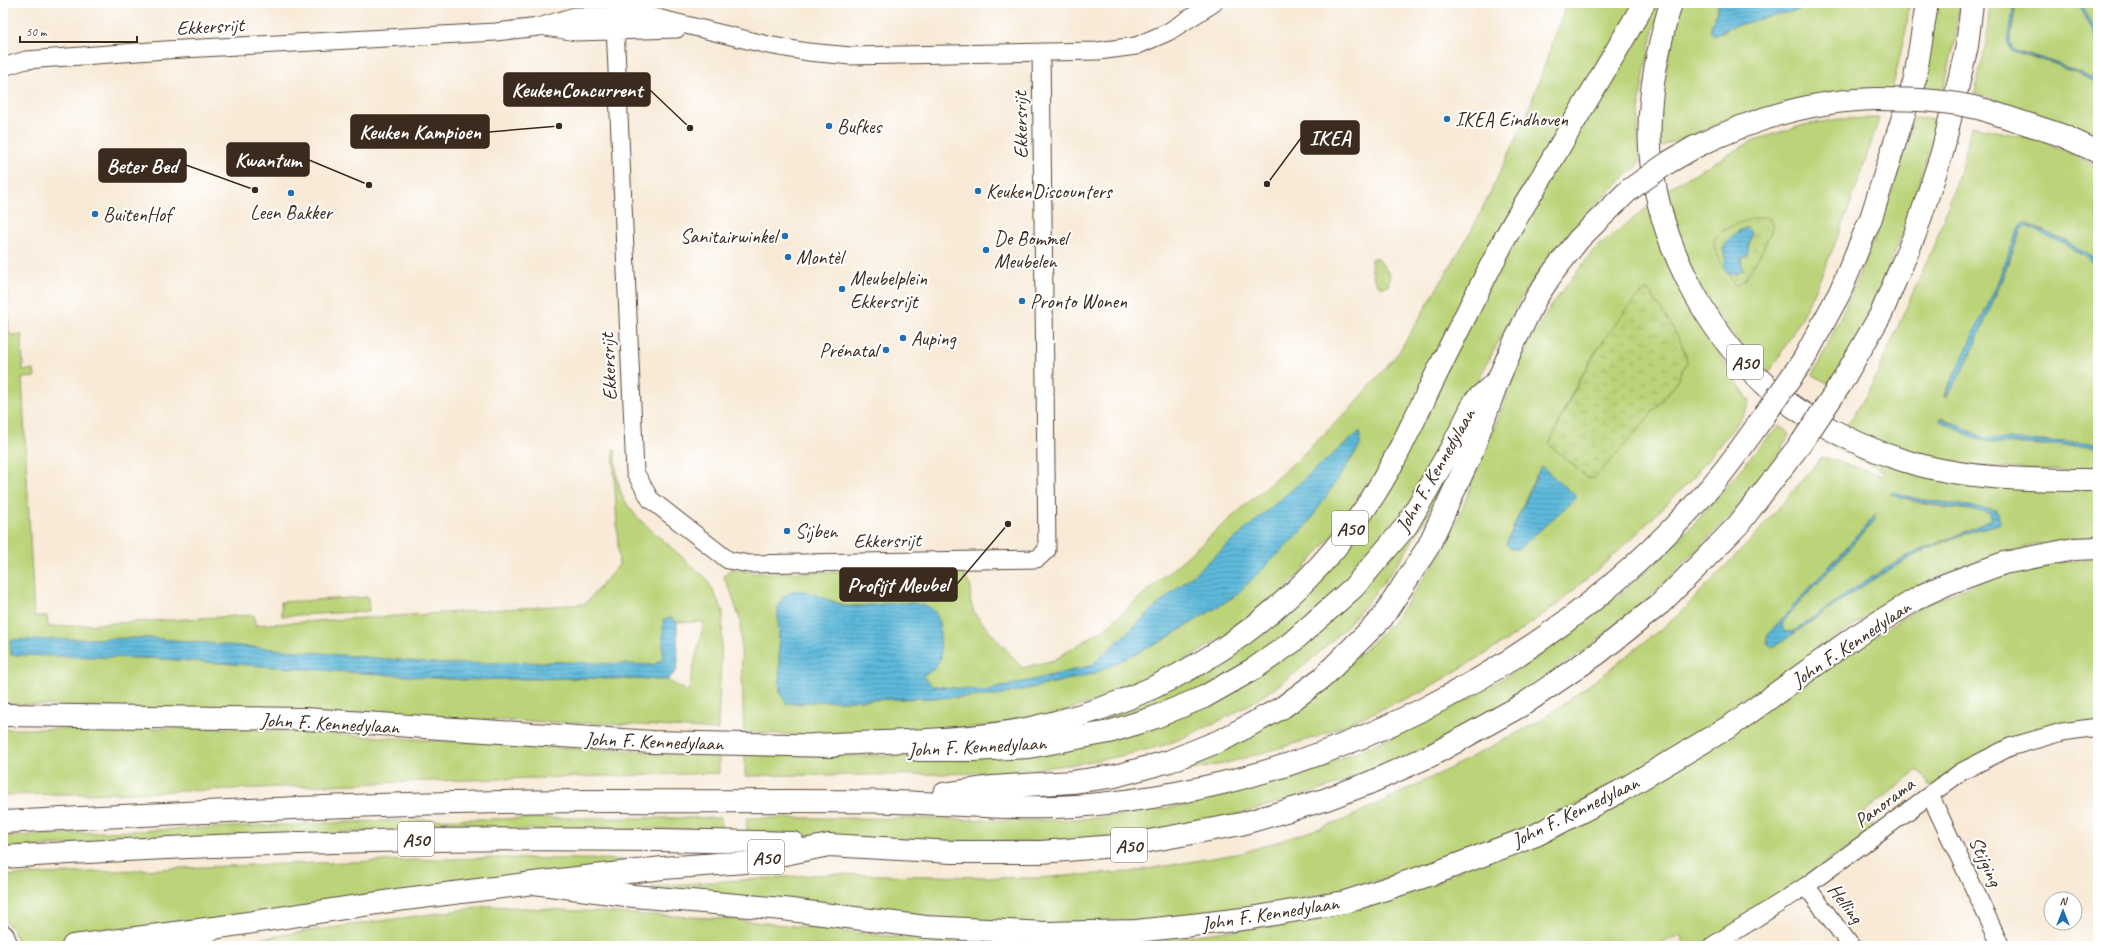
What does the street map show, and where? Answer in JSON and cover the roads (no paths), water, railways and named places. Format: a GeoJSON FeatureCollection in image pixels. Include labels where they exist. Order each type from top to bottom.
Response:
{"type":"FeatureCollection","features":[{"type":"Feature","properties":{"kind":"highway","name":"A50"},"geometry":{"type":"LineString","coordinates":[[815,745],[974,736],[1026,729],[1104,708],[1148,690],[1193,668],[1236,641],[1275,610],[1325,562],[1370,501],[1410,431],[1502,244],[1644,3]]}},
{"type":"Feature","properties":{"kind":"highway","name":"A50"},"geometry":{"type":"LineString","coordinates":[[1671,3],[1663,30],[1653,82],[1650,112],[1650,149],[1659,202],[1675,252],[1691,286],[1723,336],[1748,366],[1770,389],[1796,408],[1847,437],[1902,460],[1939,470],[1977,475],[2036,480],[2098,480]]}},
{"type":"Feature","properties":{"kind":"highway","name":"A50"},"geometry":{"type":"LineString","coordinates":[[3,822],[413,804],[568,801],[894,802],[1031,808],[1076,806],[1177,793],[1229,782],[1321,754],[1390,725],[1417,713],[1466,687],[1512,658],[1573,615],[1606,589],[1674,527],[1709,489],[1764,416],[1804,359],[1840,292],[1871,218],[1915,79],[1927,3]]}},
{"type":"Feature","properties":{"kind":"highway","name":"A50"},"geometry":{"type":"LineString","coordinates":[[3,857],[412,839],[579,838],[829,844],[952,852],[1041,852],[1127,845],[1198,833],[1282,813],[1324,800],[1418,763],[1524,704],[1597,654],[1661,603],[1738,525],[1802,442],[1840,385],[1881,314],[1915,234],[1942,153],[1967,46],[1972,3]]}},
{"type":"Feature","properties":{"kind":"highway","name":"John F. Kennedylaan"},"geometry":{"type":"LineString","coordinates":[[3,716],[305,719],[652,742],[815,745],[888,749],[973,750],[1029,747],[1109,732],[1153,718],[1204,697],[1255,668],[1290,643],[1354,587],[1407,525],[1453,445],[1475,401],[1498,380],[1536,298],[1554,271],[1579,239],[1629,190],[1669,162],[1726,132],[1803,107],[1836,102],[1916,98],[1964,104],[1986,110],[2061,135],[2098,152]]}},
{"type":"Feature","properties":{"kind":"highway","name":"A50"},"geometry":{"type":"LineString","coordinates":[[894,802],[993,787],[1072,782],[1115,776],[1170,761],[1224,740],[1282,707],[1322,678],[1382,618],[1428,547],[1470,454],[1498,380]]}},
{"type":"Feature","properties":{"kind":"highway","name":"John F. Kennedylaan"},"geometry":{"type":"LineString","coordinates":[[73,946],[214,928],[397,900],[534,883],[634,896],[783,909],[926,927],[1046,933],[1136,931],[1251,918],[1345,902],[1435,873],[1536,835],[1619,792],[1732,725],[1856,636],[1922,595],[2004,563],[2074,549],[2098,548]]}},
{"type":"Feature","properties":{"kind":"highway","name":"A50"},"geometry":{"type":"LineString","coordinates":[[534,883],[663,868],[745,862],[829,844]]}},
{"type":"Feature","properties":{"kind":"highway"},"geometry":{"type":"LineString","coordinates":[[178,946],[214,928]]}},
{"type":"Feature","properties":{"kind":"highway"},"geometry":{"type":"LineString","coordinates":[[3,936],[7,946]]}},
{"type":"Feature","properties":{"kind":"street","name":"Ekkersrijt"},"geometry":{"type":"LineString","coordinates":[[3,67],[26,60],[173,50],[496,32],[540,27],[576,32],[615,16],[701,29],[768,45],[808,52],[844,55],[1098,51],[1136,46],[1168,32],[1214,3]]}},
{"type":"Feature","properties":{"kind":"street","name":"Ekkersrijt"},"geometry":{"type":"LineString","coordinates":[[615,16],[635,472],[650,499],[728,560],[758,565],[1037,559],[1047,550],[1041,52]]}},
{"type":"Feature","properties":{"kind":"street","name":"Ekkersrijt"},"geometry":{"type":"LineString","coordinates":[[3,54],[26,60]]}},
{"type":"Feature","properties":{"kind":"street","name":"Panorama"},"geometry":{"type":"LineString","coordinates":[[1712,946],[1806,886],[1961,772],[2010,747],[2062,732],[2098,728]]}},
{"type":"Feature","properties":{"kind":"street","name":"Stijging"},"geometry":{"type":"LineString","coordinates":[[1930,795],[2001,946]]}},
{"type":"Feature","properties":{"kind":"street","name":"Helling"},"geometry":{"type":"LineString","coordinates":[[1806,886],[1851,946]]}},
{"type":"Feature","properties":{"kind":"water"},"geometry":{"type":"Polygon","coordinates":[[[1719,3],[1826,3],[1730,27],[1715,36],[1710,31],[1719,3]]]}},
{"type":"Feature","properties":{"kind":"water"},"geometry":{"type":"Polygon","coordinates":[[[2014,3],[2016,3],[2010,42],[2013,49],[2059,64],[2098,81],[2098,83],[2060,66],[2011,50],[2008,41],[2014,3]]]}},
{"type":"Feature","properties":{"kind":"water"},"geometry":{"type":"Polygon","coordinates":[[[2078,3],[2081,3],[2098,35],[2098,40],[2078,3]]]}},
{"type":"Feature","properties":{"kind":"water"},"geometry":{"type":"Polygon","coordinates":[[[2024,223],[2063,240],[2098,261],[2098,265],[2064,244],[2029,227],[2022,227],[1986,319],[1962,372],[1952,389],[1944,396],[1995,289],[2018,229],[2024,223]]]}},
{"type":"Feature","properties":{"kind":"water"},"geometry":{"type":"Polygon","coordinates":[[[1748,228],[1752,232],[1747,256],[1741,258],[1743,270],[1736,274],[1728,274],[1723,266],[1726,262],[1723,248],[1733,235],[1748,228]]]}},
{"type":"Feature","properties":{"kind":"water"},"geometry":{"type":"Polygon","coordinates":[[[1941,418],[1984,438],[2098,444],[2098,447],[1994,443],[1977,439],[1940,421],[1941,418]]]}},
{"type":"Feature","properties":{"kind":"water"},"geometry":{"type":"Polygon","coordinates":[[[1360,431],[1360,446],[1305,528],[1235,596],[1162,641],[1093,674],[996,696],[804,702],[800,704],[786,703],[780,692],[778,607],[784,597],[791,592],[800,591],[809,592],[838,604],[847,606],[911,603],[924,605],[933,610],[939,623],[941,658],[933,670],[922,676],[933,686],[985,691],[1091,666],[1153,609],[1360,431]]]}},
{"type":"Feature","properties":{"kind":"water"},"geometry":{"type":"Polygon","coordinates":[[[1541,466],[1577,497],[1519,549],[1511,549],[1506,544],[1541,466]]]}},
{"type":"Feature","properties":{"kind":"water"},"geometry":{"type":"Polygon","coordinates":[[[1893,492],[1918,499],[1997,510],[2000,522],[1999,524],[1968,532],[1938,544],[1910,558],[1856,591],[1777,645],[1772,647],[1767,643],[1767,637],[1771,631],[1876,513],[1875,520],[1784,620],[1782,624],[1784,632],[1794,631],[1865,581],[1905,557],[1992,520],[1990,513],[1987,512],[1928,504],[1890,494],[1893,492]]]}},
{"type":"Feature","properties":{"kind":"water"},"geometry":{"type":"Polygon","coordinates":[[[671,618],[677,622],[678,663],[676,672],[667,680],[584,678],[464,680],[147,658],[11,655],[10,640],[149,638],[444,664],[558,662],[654,665],[663,658],[663,619],[671,618]]]}},
{"type":"Feature","properties":{"kind":"place","name":"IKEA Eindhoven"},"geometry":{"type":"Point","coordinates":[1447,119]}},
{"type":"Feature","properties":{"kind":"place","name":"Keuken Kampioen"},"geometry":{"type":"Point","coordinates":[559,126]}},
{"type":"Feature","properties":{"kind":"place","name":"Bufkes"},"geometry":{"type":"Point","coordinates":[829,126]}},
{"type":"Feature","properties":{"kind":"place","name":"KeukenConcurrent"},"geometry":{"type":"Point","coordinates":[690,128]}},
{"type":"Feature","properties":{"kind":"place","name":"IKEA"},"geometry":{"type":"Point","coordinates":[1267,184]}},
{"type":"Feature","properties":{"kind":"place","name":"Kwantum"},"geometry":{"type":"Point","coordinates":[369,185]}},
{"type":"Feature","properties":{"kind":"place","name":"Beter Bed"},"geometry":{"type":"Point","coordinates":[255,190]}},
{"type":"Feature","properties":{"kind":"place","name":"KeukenDiscounters"},"geometry":{"type":"Point","coordinates":[978,191]}},
{"type":"Feature","properties":{"kind":"place","name":"Leen Bakker"},"geometry":{"type":"Point","coordinates":[291,193]}},
{"type":"Feature","properties":{"kind":"place","name":"BuitenHof"},"geometry":{"type":"Point","coordinates":[95,214]}},
{"type":"Feature","properties":{"kind":"place","name":"Sanitairwinkel"},"geometry":{"type":"Point","coordinates":[785,236]}},
{"type":"Feature","properties":{"kind":"place","name":"De Bommel Meubelen"},"geometry":{"type":"Point","coordinates":[986,250]}},
{"type":"Feature","properties":{"kind":"place","name":"Montèl"},"geometry":{"type":"Point","coordinates":[788,257]}},
{"type":"Feature","properties":{"kind":"place","name":"Meubelplein Ekkersrijt"},"geometry":{"type":"Point","coordinates":[842,289]}},
{"type":"Feature","properties":{"kind":"place","name":"Pronto Wonen"},"geometry":{"type":"Point","coordinates":[1022,301]}},
{"type":"Feature","properties":{"kind":"place","name":"Auping"},"geometry":{"type":"Point","coordinates":[903,338]}},
{"type":"Feature","properties":{"kind":"place","name":"Prénatal"},"geometry":{"type":"Point","coordinates":[886,350]}},
{"type":"Feature","properties":{"kind":"place","name":"Profijt Meubel"},"geometry":{"type":"Point","coordinates":[1008,524]}},
{"type":"Feature","properties":{"kind":"place","name":"Sijben"},"geometry":{"type":"Point","coordinates":[787,531]}}]}
